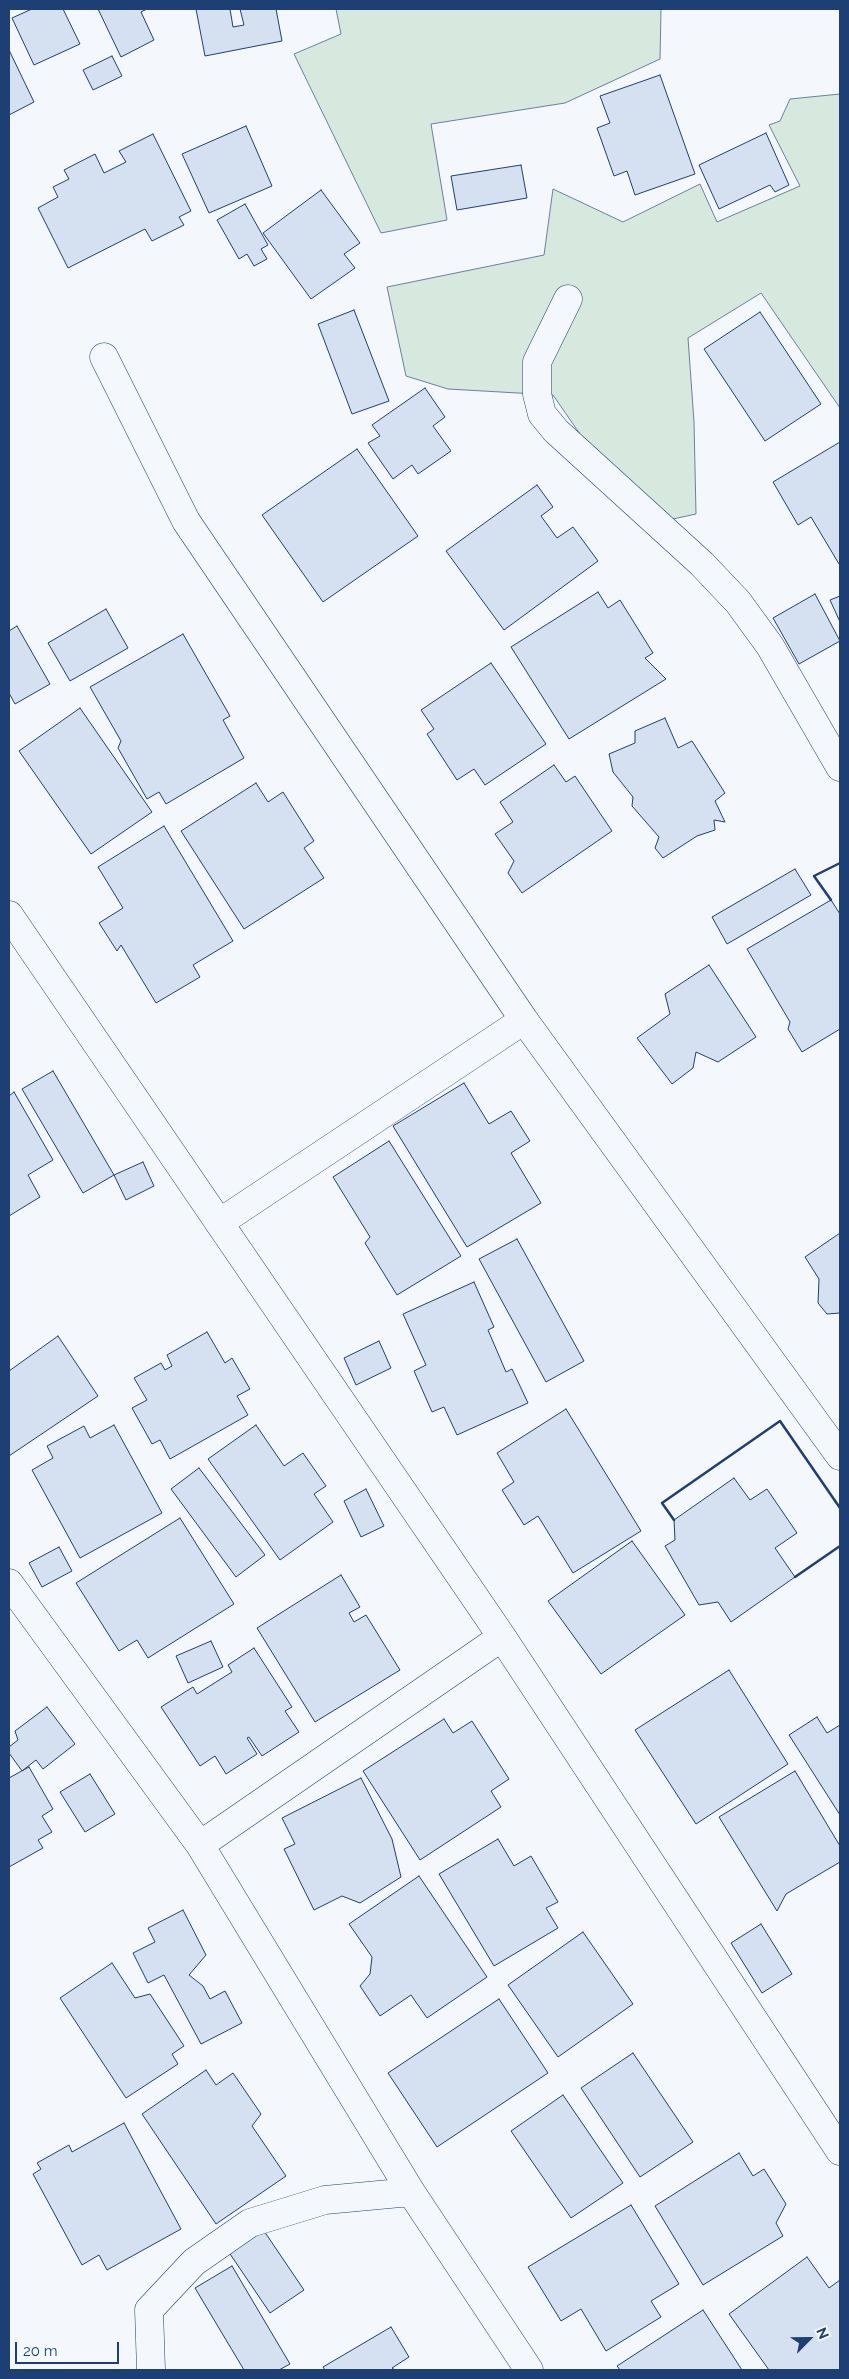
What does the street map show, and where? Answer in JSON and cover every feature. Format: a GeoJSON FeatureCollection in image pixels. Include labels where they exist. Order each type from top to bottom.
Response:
{"type":"FeatureCollection","features":[{"type":"Feature","properties":{"kind":"street"},"geometry":{"type":"LineString","coordinates":[[568,299],[537,362],[537,394],[542,414],[556,432],[702,564],[738,602],[770,646],[840,768]]}},
{"type":"Feature","properties":{"kind":"street"},"geometry":{"type":"LineString","coordinates":[[104,357],[186,521],[524,1020],[839,1450]]}},
{"type":"Feature","properties":{"kind":"street"},"geometry":{"type":"LineString","coordinates":[[9,915],[502,1637],[840,2151]]}},
{"type":"Feature","properties":{"kind":"street"},"geometry":{"type":"LineString","coordinates":[[219,1223],[524,1020]]}},
{"type":"Feature","properties":{"kind":"street"},"geometry":{"type":"LineString","coordinates":[[13,1596],[200,1845],[411,2192],[529,2370]]}},
{"type":"Feature","properties":{"kind":"street"},"geometry":{"type":"LineString","coordinates":[[200,1845],[502,1637]]}},
{"type":"Feature","properties":{"kind":"street"},"geometry":{"type":"LineString","coordinates":[[151,2370],[149,2310],[194,2262],[250,2223],[325,2200],[411,2192]]}},
{"type":"Feature","properties":{"kind":"shaded area"},"geometry":{"type":"Polygon","coordinates":[[[336,9],[661,9],[660,59],[565,103],[431,124],[447,220],[381,233],[294,54],[341,34],[336,9]]]}},
{"type":"Feature","properties":{"kind":"shaded area"},"geometry":{"type":"Polygon","coordinates":[[[840,94],[840,408],[761,293],[688,338],[694,422],[696,514],[673,519],[582,437],[553,395],[448,389],[406,376],[387,287],[544,255],[553,189],[623,222],[700,184],[717,222],[800,186],[769,125],[780,121],[790,99],[840,94]]]}},
{"type":"Feature","properties":{"kind":"building"},"geometry":{"type":"Polygon","coordinates":[[[32,9],[63,9],[80,44],[34,65],[12,18],[32,9]]]}},
{"type":"Feature","properties":{"kind":"building"},"geometry":{"type":"Polygon","coordinates":[[[98,9],[147,9],[141,12],[154,40],[121,57],[98,9]]]}},
{"type":"Feature","properties":{"kind":"building"},"geometry":{"type":"Polygon","coordinates":[[[196,9],[230,9],[233,27],[244,25],[240,9],[276,9],[282,41],[205,56],[196,9]]]}},
{"type":"Feature","properties":{"kind":"building"},"geometry":{"type":"Polygon","coordinates":[[[9,50],[34,102],[9,115],[9,50]]]}},
{"type":"Feature","properties":{"kind":"building"},"geometry":{"type":"Polygon","coordinates":[[[112,56],[122,76],[93,90],[83,70],[112,56]]]}},
{"type":"Feature","properties":{"kind":"building"},"geometry":{"type":"Polygon","coordinates":[[[660,75],[695,174],[635,195],[627,171],[614,176],[597,128],[610,123],[600,96],[660,75]]]}},
{"type":"Feature","properties":{"kind":"building"},"geometry":{"type":"Polygon","coordinates":[[[246,126],[272,186],[209,213],[182,154],[246,126]]]}},
{"type":"Feature","properties":{"kind":"building"},"geometry":{"type":"Polygon","coordinates":[[[766,133],[789,185],[775,192],[770,185],[719,209],[699,165],[766,133]]]}},
{"type":"Feature","properties":{"kind":"building"},"geometry":{"type":"Polygon","coordinates":[[[153,134],[191,211],[179,217],[184,225],[152,241],[145,229],[68,268],[38,208],[58,197],[53,187],[69,179],[64,170],[95,154],[104,173],[126,162],[119,151],[153,134]]]}},
{"type":"Feature","properties":{"kind":"building"},"geometry":{"type":"Polygon","coordinates":[[[521,165],[527,198],[457,210],[451,176],[521,165]]]}},
{"type":"Feature","properties":{"kind":"building"},"geometry":{"type":"Polygon","coordinates":[[[321,190],[360,243],[344,254],[355,268],[311,299],[263,233],[321,190]]]}},
{"type":"Feature","properties":{"kind":"building"},"geometry":{"type":"Polygon","coordinates":[[[245,204],[268,245],[261,249],[267,259],[254,266],[247,254],[239,259],[217,220],[245,204]]]}},
{"type":"Feature","properties":{"kind":"building"},"geometry":{"type":"Polygon","coordinates":[[[354,310],[389,401],[352,414],[318,324],[354,310]]]}},
{"type":"Feature","properties":{"kind":"building"},"geometry":{"type":"Polygon","coordinates":[[[760,312],[821,404],[765,441],[704,349],[760,312]]]}},
{"type":"Feature","properties":{"kind":"building"},"geometry":{"type":"Polygon","coordinates":[[[425,388],[445,417],[433,426],[451,451],[418,474],[412,465],[393,479],[368,443],[380,436],[372,425],[425,388]]]}},
{"type":"Feature","properties":{"kind":"building"},"geometry":{"type":"Polygon","coordinates":[[[840,442],[839,564],[811,517],[798,525],[773,482],[840,442]]]}},
{"type":"Feature","properties":{"kind":"building"},"geometry":{"type":"Polygon","coordinates":[[[357,449],[418,536],[323,602],[262,515],[357,449]]]}},
{"type":"Feature","properties":{"kind":"building"},"geometry":{"type":"Polygon","coordinates":[[[537,485],[553,507],[541,516],[557,538],[573,527],[598,561],[504,630],[446,551],[537,485]]]}},
{"type":"Feature","properties":{"kind":"building"},"geometry":{"type":"Polygon","coordinates":[[[598,592],[608,608],[620,600],[653,653],[645,658],[666,679],[569,739],[511,647],[598,592]]]}},
{"type":"Feature","properties":{"kind":"building"},"geometry":{"type":"Polygon","coordinates":[[[815,594],[840,641],[799,664],[773,618],[815,594]]]}},
{"type":"Feature","properties":{"kind":"building"},"geometry":{"type":"Polygon","coordinates":[[[840,596],[840,622],[830,600],[840,596]]]}},
{"type":"Feature","properties":{"kind":"building"},"geometry":{"type":"Polygon","coordinates":[[[106,609],[128,648],[70,681],[48,643],[106,609]]]}},
{"type":"Feature","properties":{"kind":"building"},"geometry":{"type":"Polygon","coordinates":[[[17,626],[50,684],[15,704],[9,693],[9,631],[17,626]]]}},
{"type":"Feature","properties":{"kind":"building"},"geometry":{"type":"Polygon","coordinates":[[[183,634],[230,716],[223,720],[244,758],[166,804],[159,792],[147,799],[118,748],[121,741],[90,687],[183,634]]]}},
{"type":"Feature","properties":{"kind":"building"},"geometry":{"type":"Polygon","coordinates":[[[491,663],[546,744],[485,785],[474,769],[457,780],[427,734],[434,729],[421,710],[491,663]]]}},
{"type":"Feature","properties":{"kind":"building"},"geometry":{"type":"Polygon","coordinates":[[[80,708],[152,812],[91,854],[19,751],[80,708]]]}},
{"type":"Feature","properties":{"kind":"building"},"geometry":{"type":"Polygon","coordinates":[[[665,718],[678,748],[692,741],[725,793],[715,801],[725,822],[714,820],[715,830],[697,836],[663,858],[655,848],[659,837],[632,806],[633,797],[613,772],[609,754],[635,743],[635,731],[665,718]]]}},
{"type":"Feature","properties":{"kind":"building"},"geometry":{"type":"Polygon","coordinates":[[[554,765],[566,782],[575,776],[612,831],[522,893],[508,873],[514,861],[495,834],[513,822],[500,802],[554,765]]]}},
{"type":"Feature","properties":{"kind":"building"},"geometry":{"type":"Polygon","coordinates":[[[256,783],[268,802],[283,792],[314,841],[304,848],[324,878],[244,929],[181,831],[256,783]]]}},
{"type":"Feature","properties":{"kind":"building"},"geometry":{"type":"Polygon","coordinates":[[[164,826],[233,941],[193,965],[200,977],[156,1003],[121,945],[117,951],[99,923],[123,908],[98,867],[164,826]]]}},
{"type":"Feature","properties":{"kind":"building"},"geometry":{"type":"Polygon","coordinates":[[[795,869],[811,895],[727,944],[712,917],[795,869]]]}},
{"type":"Feature","properties":{"kind":"building"},"geometry":{"type":"Polygon","coordinates":[[[831,900],[840,914],[840,1029],[802,1052],[788,1029],[790,1022],[747,949],[831,900]]]}},
{"type":"Feature","properties":{"kind":"building"},"geometry":{"type":"Polygon","coordinates":[[[709,965],[756,1037],[718,1062],[696,1052],[693,1068],[672,1084],[637,1038],[670,1014],[665,994],[709,965]]]}},
{"type":"Feature","properties":{"kind":"building"},"geometry":{"type":"Polygon","coordinates":[[[53,1071],[114,1175],[83,1193],[22,1089],[53,1071]]]}},
{"type":"Feature","properties":{"kind":"building"},"geometry":{"type":"Polygon","coordinates":[[[464,1083],[489,1124],[511,1111],[530,1141],[511,1153],[541,1203],[467,1247],[393,1126],[464,1083]]]}},
{"type":"Feature","properties":{"kind":"building"},"geometry":{"type":"Polygon","coordinates":[[[14,1092],[53,1160],[28,1175],[40,1197],[9,1216],[9,1096],[14,1092]]]}},
{"type":"Feature","properties":{"kind":"building"},"geometry":{"type":"Polygon","coordinates":[[[389,1141],[461,1256],[397,1295],[365,1243],[370,1237],[333,1177],[389,1141]]]}},
{"type":"Feature","properties":{"kind":"building"},"geometry":{"type":"Polygon","coordinates":[[[143,1162],[154,1186],[126,1200],[114,1175],[143,1162]]]}},
{"type":"Feature","properties":{"kind":"building"},"geometry":{"type":"Polygon","coordinates":[[[840,1233],[840,1313],[827,1314],[818,1303],[819,1279],[805,1257],[840,1233]]]}},
{"type":"Feature","properties":{"kind":"building"},"geometry":{"type":"Polygon","coordinates":[[[517,1239],[584,1361],[546,1382],[479,1259],[517,1239]]]}},
{"type":"Feature","properties":{"kind":"building"},"geometry":{"type":"Polygon","coordinates":[[[474,1282],[494,1327],[488,1330],[506,1372],[512,1369],[528,1403],[457,1435],[444,1407],[432,1412],[414,1371],[426,1365],[403,1314],[474,1282]]]}},
{"type":"Feature","properties":{"kind":"building"},"geometry":{"type":"Polygon","coordinates":[[[207,1332],[225,1363],[232,1358],[250,1389],[237,1396],[248,1415],[170,1459],[160,1440],[152,1444],[132,1408],[147,1400],[134,1378],[161,1363],[165,1370],[172,1366],[167,1355],[207,1332]]]}},
{"type":"Feature","properties":{"kind":"building"},"geometry":{"type":"Polygon","coordinates":[[[58,1336],[98,1396],[9,1456],[9,1371],[58,1336]]]}},
{"type":"Feature","properties":{"kind":"building"},"geometry":{"type":"Polygon","coordinates":[[[379,1341],[391,1368],[356,1385],[344,1358],[379,1341]]]}},
{"type":"Feature","properties":{"kind":"building"},"geometry":{"type":"Polygon","coordinates":[[[566,1409],[641,1531],[573,1573],[538,1516],[524,1525],[502,1490],[514,1482],[497,1453],[566,1409]]]}},
{"type":"Feature","properties":{"kind":"building"},"geometry":{"type":"Polygon","coordinates":[[[114,1425],[162,1513],[80,1558],[32,1470],[53,1458],[47,1446],[84,1426],[90,1438],[114,1425]]]}},
{"type":"Feature","properties":{"kind":"building"},"geometry":{"type":"Polygon","coordinates":[[[256,1425],[284,1466],[303,1453],[326,1486],[314,1494],[333,1522],[280,1560],[208,1459],[256,1425]]]}},
{"type":"Feature","properties":{"kind":"building"},"geometry":{"type":"Polygon","coordinates":[[[199,1468],[265,1555],[236,1577],[171,1489],[199,1468]]]}},
{"type":"Feature","properties":{"kind":"building"},"geometry":{"type":"Polygon","coordinates":[[[734,1478],[750,1500],[767,1489],[797,1533],[775,1548],[795,1577],[731,1622],[718,1602],[699,1605],[665,1546],[675,1540],[674,1520],[734,1478]]]}},
{"type":"Feature","properties":{"kind":"building"},"geometry":{"type":"Polygon","coordinates":[[[366,1489],[384,1526],[361,1537],[344,1501],[366,1489]]]}},
{"type":"Feature","properties":{"kind":"building"},"geometry":{"type":"Polygon","coordinates":[[[180,1518],[234,1604],[148,1658],[137,1640],[119,1651],[76,1583],[180,1518]]]}},
{"type":"Feature","properties":{"kind":"building"},"geometry":{"type":"Polygon","coordinates":[[[632,1541],[685,1615],[601,1674],[548,1601],[632,1541]]]}},
{"type":"Feature","properties":{"kind":"building"},"geometry":{"type":"Polygon","coordinates":[[[59,1547],[72,1571],[42,1587],[29,1563],[59,1547]]]}},
{"type":"Feature","properties":{"kind":"building"},"geometry":{"type":"Polygon","coordinates":[[[341,1575],[360,1607],[349,1613],[354,1622],[366,1615],[400,1670],[315,1722],[257,1628],[341,1575]]]}},
{"type":"Feature","properties":{"kind":"building"},"geometry":{"type":"Polygon","coordinates":[[[211,1641],[223,1667],[188,1683],[176,1656],[211,1641]]]}},
{"type":"Feature","properties":{"kind":"building"},"geometry":{"type":"Polygon","coordinates":[[[254,1648],[292,1707],[285,1711],[299,1732],[262,1756],[249,1737],[247,1738],[257,1754],[226,1774],[215,1756],[200,1766],[161,1707],[193,1687],[197,1694],[232,1672],[228,1665],[254,1648]]]}},
{"type":"Feature","properties":{"kind":"building"},"geometry":{"type":"Polygon","coordinates":[[[729,1670],[788,1764],[696,1824],[635,1730],[729,1670]]]}},
{"type":"Feature","properties":{"kind":"building"},"geometry":{"type":"Polygon","coordinates":[[[47,1707],[75,1744],[43,1769],[36,1760],[22,1771],[9,1753],[9,1747],[18,1740],[15,1731],[47,1707]]]}},
{"type":"Feature","properties":{"kind":"building"},"geometry":{"type":"Polygon","coordinates":[[[817,1717],[827,1733],[840,1725],[840,1815],[789,1735],[817,1717]]]}},
{"type":"Feature","properties":{"kind":"building"},"geometry":{"type":"Polygon","coordinates":[[[444,1719],[453,1733],[472,1721],[509,1779],[491,1791],[501,1807],[420,1860],[363,1771],[444,1719]]]}},
{"type":"Feature","properties":{"kind":"building"},"geometry":{"type":"Polygon","coordinates":[[[29,1767],[53,1809],[42,1816],[52,1832],[38,1840],[43,1848],[9,1867],[9,1778],[29,1767]]]}},
{"type":"Feature","properties":{"kind":"building"},"geometry":{"type":"Polygon","coordinates":[[[795,1771],[840,1846],[840,1862],[786,1894],[777,1911],[719,1817],[795,1771]]]}},
{"type":"Feature","properties":{"kind":"building"},"geometry":{"type":"Polygon","coordinates":[[[90,1774],[115,1814],[85,1832],[60,1792],[90,1774]]]}},
{"type":"Feature","properties":{"kind":"building"},"geometry":{"type":"Polygon","coordinates":[[[361,1778],[392,1839],[401,1877],[360,1903],[342,1896],[314,1910],[284,1849],[295,1844],[282,1818],[361,1778]]]}},
{"type":"Feature","properties":{"kind":"building"},"geometry":{"type":"Polygon","coordinates":[[[498,1839],[514,1866],[531,1856],[558,1902],[546,1908],[558,1928],[494,1966],[439,1874],[498,1839]]]}},
{"type":"Feature","properties":{"kind":"building"},"geometry":{"type":"Polygon","coordinates":[[[419,1876],[487,1977],[427,2018],[411,1995],[380,2016],[360,1986],[370,1974],[372,1957],[349,1924],[419,1876]]]}},
{"type":"Feature","properties":{"kind":"building"},"geometry":{"type":"Polygon","coordinates":[[[183,1910],[206,1955],[189,1975],[203,1986],[210,1999],[225,1991],[242,2023],[201,2044],[164,1975],[148,1983],[133,1953],[155,1942],[148,1928],[183,1910]]]}},
{"type":"Feature","properties":{"kind":"building"},"geometry":{"type":"Polygon","coordinates":[[[761,1924],[792,1974],[762,1993],[731,1943],[761,1924]]]}},
{"type":"Feature","properties":{"kind":"building"},"geometry":{"type":"Polygon","coordinates":[[[583,1932],[633,2004],[558,2057],[508,1985],[583,1932]]]}},
{"type":"Feature","properties":{"kind":"building"},"geometry":{"type":"Polygon","coordinates":[[[112,1963],[135,1998],[150,1994],[184,2046],[172,2054],[178,2064],[126,2098],[60,1998],[112,1963]]]}},
{"type":"Feature","properties":{"kind":"building"},"geometry":{"type":"Polygon","coordinates":[[[499,1999],[548,2073],[437,2147],[388,2073],[499,1999]]]}},
{"type":"Feature","properties":{"kind":"building"},"geometry":{"type":"Polygon","coordinates":[[[633,2053],[693,2142],[640,2177],[581,2088],[633,2053]]]}},
{"type":"Feature","properties":{"kind":"building"},"geometry":{"type":"Polygon","coordinates":[[[206,2070],[216,2085],[233,2073],[261,2114],[252,2126],[286,2176],[216,2224],[142,2114],[206,2070]]]}},
{"type":"Feature","properties":{"kind":"building"},"geometry":{"type":"Polygon","coordinates":[[[563,2095],[623,2183],[571,2218],[511,2131],[563,2095]]]}},
{"type":"Feature","properties":{"kind":"building"},"geometry":{"type":"Polygon","coordinates":[[[124,2123],[181,2229],[107,2270],[99,2255],[82,2265],[33,2174],[41,2169],[37,2163],[69,2145],[72,2152],[124,2123]]]}},
{"type":"Feature","properties":{"kind":"building"},"geometry":{"type":"Polygon","coordinates":[[[739,2153],[753,2176],[764,2169],[786,2204],[776,2223],[783,2236],[703,2285],[655,2206],[739,2153]]]}},
{"type":"Feature","properties":{"kind":"building"},"geometry":{"type":"Polygon","coordinates":[[[631,2205],[679,2284],[651,2301],[661,2317],[606,2351],[581,2309],[561,2321],[528,2267],[631,2205]]]}},
{"type":"Feature","properties":{"kind":"building"},"geometry":{"type":"Polygon","coordinates":[[[260,2225],[304,2290],[270,2313],[226,2248],[260,2225]]]}},
{"type":"Feature","properties":{"kind":"building"},"geometry":{"type":"Polygon","coordinates":[[[807,2257],[829,2288],[840,2280],[840,2370],[769,2370],[729,2314],[807,2257]]]}},
{"type":"Feature","properties":{"kind":"building"},"geometry":{"type":"Polygon","coordinates":[[[232,2266],[290,2364],[279,2370],[244,2370],[195,2288],[232,2266]]]}},
{"type":"Feature","properties":{"kind":"building"},"geometry":{"type":"Polygon","coordinates":[[[703,2310],[742,2370],[620,2370],[617,2366],[703,2310]]]}},
{"type":"Feature","properties":{"kind":"building"},"geometry":{"type":"Polygon","coordinates":[[[391,2327],[409,2357],[392,2368],[395,2370],[325,2370],[323,2367],[391,2327]]]}},
{"type":"Feature","properties":{"kind":"wall"},"geometry":{"type":"LineString","coordinates":[[831,900],[814,876],[840,863]]}},
{"type":"Feature","properties":{"kind":"wall"},"geometry":{"type":"LineString","coordinates":[[674,1520],[662,1503],[780,1421],[840,1508]]}},
{"type":"Feature","properties":{"kind":"wall"},"geometry":{"type":"LineString","coordinates":[[795,1577],[840,1546]]}}]}
